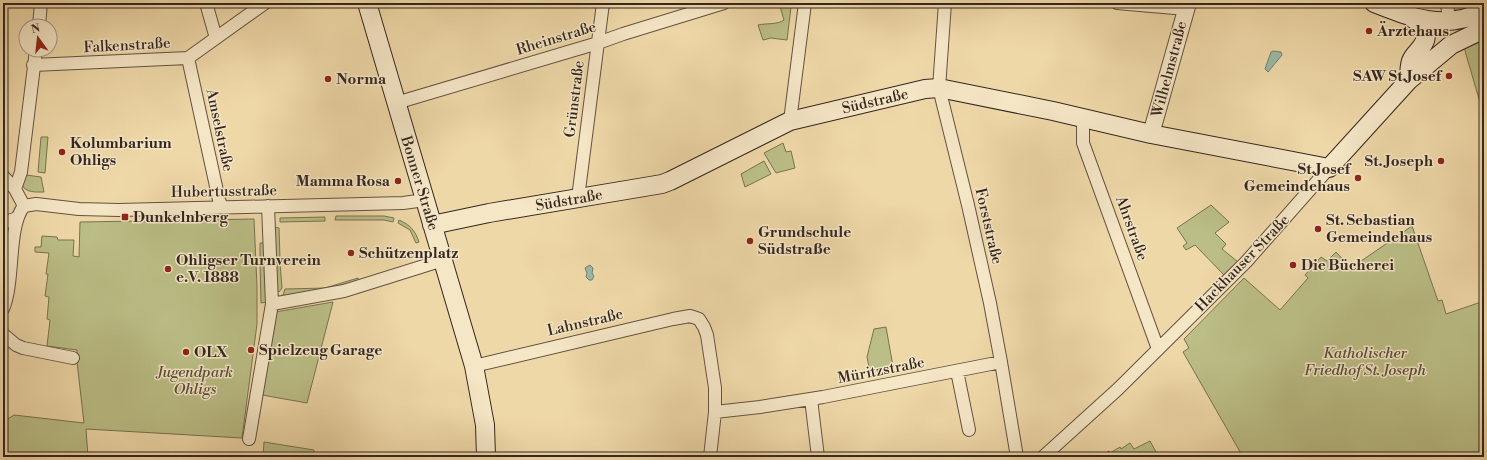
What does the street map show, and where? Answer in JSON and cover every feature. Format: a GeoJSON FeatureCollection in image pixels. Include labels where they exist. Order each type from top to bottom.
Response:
{"type":"FeatureCollection","features":[{"type":"Feature","properties":{"kind":"main road","name":"Bonner Straße"},"geometry":{"type":"LineString","coordinates":[[367,3],[474,366],[484,425],[486,457]]}},
{"type":"Feature","properties":{"kind":"main road"},"geometry":{"type":"LineString","coordinates":[[1374,3],[1412,18],[1449,22],[1463,19],[1484,11]]}},
{"type":"Feature","properties":{"kind":"main road"},"geometry":{"type":"LineString","coordinates":[[1409,75],[1411,61],[1425,40],[1425,32],[1423,27],[1412,18]]}},
{"type":"Feature","properties":{"kind":"main road"},"geometry":{"type":"LineString","coordinates":[[1409,75],[1449,22]]}},
{"type":"Feature","properties":{"kind":"main road","name":"Hackhauser Straße"},"geometry":{"type":"LineString","coordinates":[[1328,168],[1409,75],[1457,42],[1484,29]]}},
{"type":"Feature","properties":{"kind":"main road","name":"Südstraße"},"geometry":{"type":"LineString","coordinates":[[432,225],[489,213],[652,186],[670,181],[790,121],[925,89],[939,88],[1083,118],[1151,134],[1328,168]]}},
{"type":"Feature","properties":{"kind":"street"},"geometry":{"type":"LineString","coordinates":[[39,18],[41,3]]}},
{"type":"Feature","properties":{"kind":"street"},"geometry":{"type":"LineString","coordinates":[[206,3],[216,38]]}},
{"type":"Feature","properties":{"kind":"street","name":"Falkenstraße"},"geometry":{"type":"LineString","coordinates":[[33,65],[188,58],[265,3]]}},
{"type":"Feature","properties":{"kind":"street","name":"Grünstraße"},"geometry":{"type":"LineString","coordinates":[[578,198],[603,3]]}},
{"type":"Feature","properties":{"kind":"street","name":"Rheinstraße"},"geometry":{"type":"LineString","coordinates":[[396,103],[598,43],[724,3]]}},
{"type":"Feature","properties":{"kind":"street"},"geometry":{"type":"LineString","coordinates":[[790,121],[805,3]]}},
{"type":"Feature","properties":{"kind":"street","name":"Forststraße"},"geometry":{"type":"LineString","coordinates":[[946,3],[939,88],[968,205],[1001,362],[1017,457]]}},
{"type":"Feature","properties":{"kind":"street"},"geometry":{"type":"LineString","coordinates":[[1118,3],[1187,6]]}},
{"type":"Feature","properties":{"kind":"street"},"geometry":{"type":"LineString","coordinates":[[1447,3],[1449,22]]}},
{"type":"Feature","properties":{"kind":"street","name":"Wilhelmstraße"},"geometry":{"type":"LineString","coordinates":[[1151,134],[1187,6]]}},
{"type":"Feature","properties":{"kind":"street"},"geometry":{"type":"LineString","coordinates":[[15,189],[21,172],[34,58]]}},
{"type":"Feature","properties":{"kind":"street","name":"Amselstraße"},"geometry":{"type":"LineString","coordinates":[[188,58],[222,207]]}},
{"type":"Feature","properties":{"kind":"street","name":"Ahrstraße"},"geometry":{"type":"LineString","coordinates":[[1083,118],[1083,142],[1158,349]]}},
{"type":"Feature","properties":{"kind":"street","name":"Hackhauser Straße"},"geometry":{"type":"LineString","coordinates":[[1043,457],[1109,398],[1246,262],[1328,168]]}},
{"type":"Feature","properties":{"kind":"street"},"geometry":{"type":"LineString","coordinates":[[3,176],[15,189],[24,206],[17,218],[9,284],[3,309]]}},
{"type":"Feature","properties":{"kind":"street","name":"Hubertusstraße"},"geometry":{"type":"LineString","coordinates":[[24,206],[36,204],[79,209],[113,210],[403,204],[425,200]]}},
{"type":"Feature","properties":{"kind":"street"},"geometry":{"type":"LineString","coordinates":[[249,439],[272,304],[268,206]]}},
{"type":"Feature","properties":{"kind":"street"},"geometry":{"type":"LineString","coordinates":[[3,223],[17,218]]}},
{"type":"Feature","properties":{"kind":"street"},"geometry":{"type":"LineString","coordinates":[[272,304],[344,291],[443,260]]}},
{"type":"Feature","properties":{"kind":"street","name":"Lahnstraße"},"geometry":{"type":"LineString","coordinates":[[474,366],[578,340],[686,316],[693,317],[701,322],[706,334],[714,375],[715,412]]}},
{"type":"Feature","properties":{"kind":"street"},"geometry":{"type":"LineString","coordinates":[[3,334],[16,345],[23,348],[73,358]]}},
{"type":"Feature","properties":{"kind":"street","name":"Müritzstraße"},"geometry":{"type":"LineString","coordinates":[[715,412],[811,399],[1001,362]]}},
{"type":"Feature","properties":{"kind":"street"},"geometry":{"type":"LineString","coordinates":[[957,371],[969,430]]}},
{"type":"Feature","properties":{"kind":"street"},"geometry":{"type":"LineString","coordinates":[[811,399],[818,457]]}},
{"type":"Feature","properties":{"kind":"street"},"geometry":{"type":"LineString","coordinates":[[710,457],[715,412]]}},
{"type":"Feature","properties":{"kind":"green space"},"geometry":{"type":"Polygon","coordinates":[[[779,3],[789,3],[791,7],[787,40],[771,38],[763,40],[758,25],[781,22],[784,20],[779,3]]]}},
{"type":"Feature","properties":{"kind":"green space"},"geometry":{"type":"Polygon","coordinates":[[[1462,3],[1473,7],[1454,12],[1453,8],[1459,7],[1462,3]]]}},
{"type":"Feature","properties":{"kind":"green space"},"geometry":{"type":"Polygon","coordinates":[[[1482,41],[1484,48],[1484,116],[1465,51],[1465,48],[1482,41]]]}},
{"type":"Feature","properties":{"kind":"green space"},"geometry":{"type":"Polygon","coordinates":[[[41,137],[48,137],[45,173],[38,172],[41,137]]]}},
{"type":"Feature","properties":{"kind":"green space"},"geometry":{"type":"Polygon","coordinates":[[[783,143],[786,152],[791,151],[795,168],[776,173],[764,153],[783,143]]]}},
{"type":"Feature","properties":{"kind":"green space"},"geometry":{"type":"Polygon","coordinates":[[[764,161],[771,174],[745,187],[741,174],[764,161]]]}},
{"type":"Feature","properties":{"kind":"green space"},"geometry":{"type":"Polygon","coordinates":[[[26,175],[41,177],[44,192],[32,192],[24,188],[22,185],[26,175]]]}},
{"type":"Feature","properties":{"kind":"green space"},"geometry":{"type":"Polygon","coordinates":[[[1211,205],[1229,222],[1215,233],[1226,244],[1222,249],[1238,262],[1224,275],[1195,245],[1186,250],[1183,246],[1187,243],[1177,228],[1211,205]]]}},
{"type":"Feature","properties":{"kind":"green space"},"geometry":{"type":"Polygon","coordinates":[[[336,216],[384,216],[394,218],[393,222],[384,220],[335,220],[336,216]]]}},
{"type":"Feature","properties":{"kind":"green space"},"geometry":{"type":"Polygon","coordinates":[[[325,217],[325,221],[280,222],[280,218],[325,217]]]}},
{"type":"Feature","properties":{"kind":"green space","name":"Jugendpark Ohligs"},"geometry":{"type":"Polygon","coordinates":[[[254,219],[257,324],[242,438],[86,429],[88,457],[3,457],[3,422],[14,415],[84,423],[77,350],[47,346],[50,320],[47,319],[49,297],[45,296],[49,253],[35,252],[35,247],[41,247],[42,236],[57,237],[58,240],[74,240],[73,256],[79,257],[80,222],[254,219]]]}},
{"type":"Feature","properties":{"kind":"green space"},"geometry":{"type":"Polygon","coordinates":[[[399,220],[412,228],[419,242],[416,243],[410,230],[398,223],[399,220]]]}},
{"type":"Feature","properties":{"kind":"green space","name":"Katholischer Friedhof St. Joseph"},"geometry":{"type":"Polygon","coordinates":[[[1412,226],[1438,301],[1442,300],[1446,314],[1484,301],[1484,457],[1243,457],[1183,352],[1189,348],[1184,339],[1244,278],[1280,310],[1308,278],[1305,275],[1321,257],[1327,261],[1336,252],[1351,268],[1412,226]]]}},
{"type":"Feature","properties":{"kind":"green space"},"geometry":{"type":"Polygon","coordinates":[[[272,227],[279,228],[280,258],[273,258],[272,227]]]}},
{"type":"Feature","properties":{"kind":"green space"},"geometry":{"type":"Polygon","coordinates":[[[260,243],[265,243],[265,260],[260,260],[260,243]]]}},
{"type":"Feature","properties":{"kind":"green space"},"geometry":{"type":"Polygon","coordinates":[[[273,263],[280,263],[282,288],[279,292],[276,289],[273,263]]]}},
{"type":"Feature","properties":{"kind":"green space"},"geometry":{"type":"Polygon","coordinates":[[[260,265],[266,265],[267,302],[261,303],[260,265]]]}},
{"type":"Feature","properties":{"kind":"green space"},"geometry":{"type":"Polygon","coordinates":[[[358,278],[359,282],[291,296],[283,295],[285,289],[325,288],[358,278]]]}},
{"type":"Feature","properties":{"kind":"green space"},"geometry":{"type":"Polygon","coordinates":[[[333,302],[307,403],[262,395],[275,312],[333,302]]]}},
{"type":"Feature","properties":{"kind":"green space"},"geometry":{"type":"Polygon","coordinates":[[[886,327],[894,372],[871,377],[867,357],[874,329],[886,327]]]}},
{"type":"Feature","properties":{"kind":"green space"},"geometry":{"type":"Polygon","coordinates":[[[1150,441],[1156,452],[1147,457],[1094,457],[1098,454],[1100,456],[1109,451],[1110,453],[1120,447],[1121,449],[1130,443],[1134,449],[1150,441]]]}},
{"type":"Feature","properties":{"kind":"green space"},"geometry":{"type":"Polygon","coordinates":[[[264,442],[314,450],[313,457],[263,457],[264,442]]]}},
{"type":"Feature","properties":{"kind":"shaded area"},"geometry":{"type":"Polygon","coordinates":[[[1271,52],[1281,52],[1282,55],[1268,72],[1265,69],[1271,52]]]}},
{"type":"Feature","properties":{"kind":"shaded area"},"geometry":{"type":"Polygon","coordinates":[[[590,265],[593,268],[592,273],[594,276],[592,280],[589,280],[586,277],[587,273],[585,268],[590,265]]]}},
{"type":"Feature","properties":{"kind":"place","name":"Ärztehaus"},"geometry":{"type":"Point","coordinates":[1369,31]}},
{"type":"Feature","properties":{"kind":"place","name":"SAW St.Josef"},"geometry":{"type":"Point","coordinates":[1449,76]}},
{"type":"Feature","properties":{"kind":"place","name":"Norma"},"geometry":{"type":"Point","coordinates":[328,79]}},
{"type":"Feature","properties":{"kind":"place","name":"Kolumbarium Ohligs"},"geometry":{"type":"Point","coordinates":[62,152]}},
{"type":"Feature","properties":{"kind":"place","name":"St. Joseph"},"geometry":{"type":"Point","coordinates":[1441,161]}},
{"type":"Feature","properties":{"kind":"place","name":"St.Josef Gemeindehaus"},"geometry":{"type":"Point","coordinates":[1358,178]}},
{"type":"Feature","properties":{"kind":"place","name":"Mamma Rosa"},"geometry":{"type":"Point","coordinates":[398,181]}},
{"type":"Feature","properties":{"kind":"place","name":"Dunkelnberg"},"geometry":{"type":"Point","coordinates":[125,217]}},
{"type":"Feature","properties":{"kind":"place","name":"St. Sebastian Gemeindehaus"},"geometry":{"type":"Point","coordinates":[1318,229]}},
{"type":"Feature","properties":{"kind":"place","name":"Grundschule Südstraße"},"geometry":{"type":"Point","coordinates":[750,241]}},
{"type":"Feature","properties":{"kind":"place","name":"Schützenplatz"},"geometry":{"type":"Point","coordinates":[351,253]}},
{"type":"Feature","properties":{"kind":"place","name":"Die Bücherei"},"geometry":{"type":"Point","coordinates":[1293,265]}},
{"type":"Feature","properties":{"kind":"place","name":"Ohligser Turnverein e.V. 1888"},"geometry":{"type":"Point","coordinates":[168,269]}},
{"type":"Feature","properties":{"kind":"place","name":"Spielzeug Garage"},"geometry":{"type":"Point","coordinates":[251,350]}},
{"type":"Feature","properties":{"kind":"place","name":"OLX"},"geometry":{"type":"Point","coordinates":[186,352]}}]}
